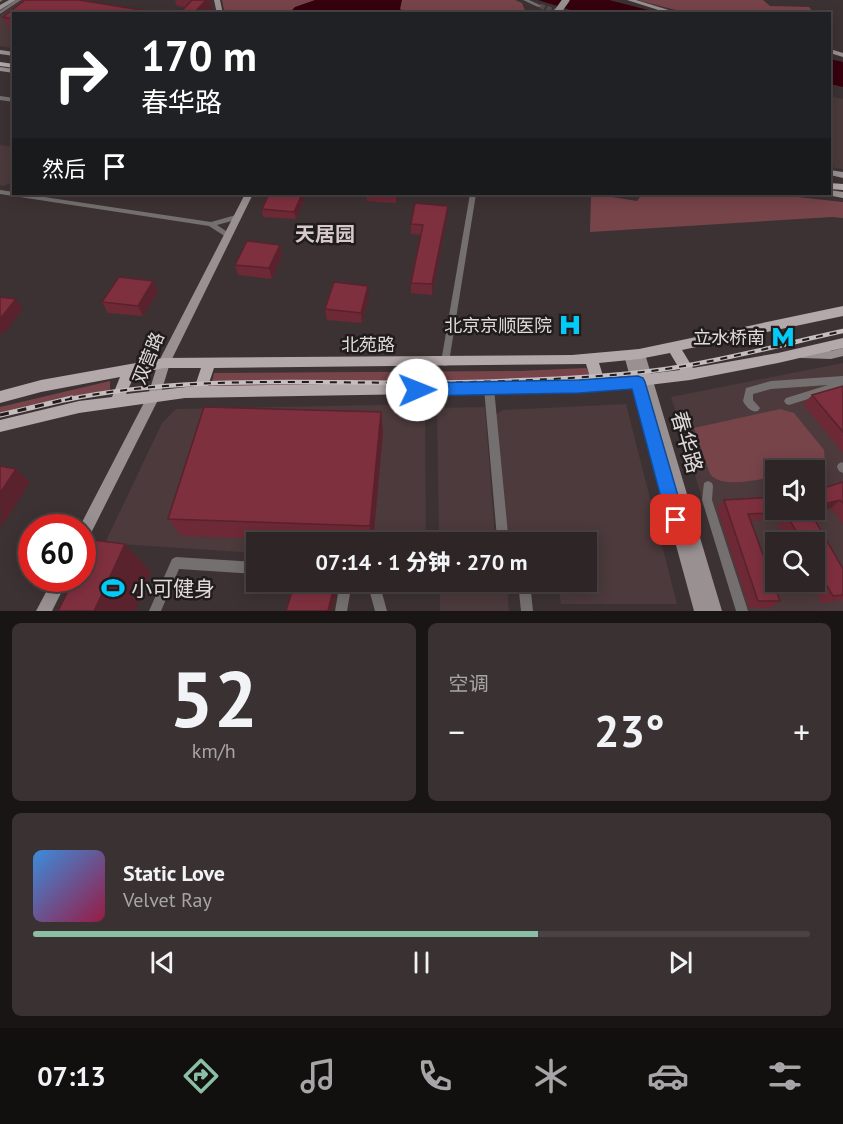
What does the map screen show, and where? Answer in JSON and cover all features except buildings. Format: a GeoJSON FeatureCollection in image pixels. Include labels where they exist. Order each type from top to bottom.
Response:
{"type":"FeatureCollection","features":[{"type":"Feature","properties":{"kind":"main road","name":"北苑路"},"geometry":{"type":"LineString","coordinates":[[0,397],[41,386],[164,363],[445,362],[591,359],[634,355],[843,311]]}},
{"type":"Feature","properties":{"kind":"main road"},"geometry":{"type":"LineString","coordinates":[[0,426],[68,409],[200,391],[489,388],[643,382],[799,354],[843,343]]}},
{"type":"Feature","properties":{"kind":"main road"},"geometry":{"type":"LineString","coordinates":[[672,347],[690,375]]}},
{"type":"Feature","properties":{"kind":"main road"},"geometry":{"type":"LineString","coordinates":[[591,359],[599,385]]}},
{"type":"Feature","properties":{"kind":"main road"},"geometry":{"type":"LineString","coordinates":[[200,391],[209,362]]}},
{"type":"Feature","properties":{"kind":"main road"},"geometry":{"type":"LineString","coordinates":[[117,401],[130,369]]}},
{"type":"Feature","properties":{"kind":"street"},"geometry":{"type":"LineString","coordinates":[[0,3],[7,0]]}},
{"type":"Feature","properties":{"kind":"street"},"geometry":{"type":"LineString","coordinates":[[0,3],[13,0]]}},
{"type":"Feature","properties":{"kind":"street"},"geometry":{"type":"LineString","coordinates":[[0,13],[20,0]]}},
{"type":"Feature","properties":{"kind":"street"},"geometry":{"type":"LineString","coordinates":[[525,0],[540,6]]}},
{"type":"Feature","properties":{"kind":"street"},"geometry":{"type":"LineString","coordinates":[[553,12],[566,0]]}},
{"type":"Feature","properties":{"kind":"street"},"geometry":{"type":"LineString","coordinates":[[630,0],[672,12]]}},
{"type":"Feature","properties":{"kind":"street"},"geometry":{"type":"LineString","coordinates":[[20,195],[211,224],[236,217]]}},
{"type":"Feature","properties":{"kind":"street","name":"双营路"},"geometry":{"type":"LineString","coordinates":[[93,514],[154,396],[164,363],[248,195]]}},
{"type":"Feature","properties":{"kind":"street"},"geometry":{"type":"LineString","coordinates":[[445,362],[473,195]]}},
{"type":"Feature","properties":{"kind":"street"},"geometry":{"type":"LineString","coordinates":[[211,224],[226,236]]}},
{"type":"Feature","properties":{"kind":"street"},"geometry":{"type":"LineString","coordinates":[[799,354],[831,355],[843,352]]}},
{"type":"Feature","properties":{"kind":"street","name":"春华路"},"geometry":{"type":"LineString","coordinates":[[634,355],[714,611]]}},
{"type":"Feature","properties":{"kind":"street","name":"春华路"},"geometry":{"type":"LineString","coordinates":[[643,382],[702,611]]}},
{"type":"Feature","properties":{"kind":"street"},"geometry":{"type":"LineString","coordinates":[[789,401],[843,382]]}},
{"type":"Feature","properties":{"kind":"street"},"geometry":{"type":"LineString","coordinates":[[754,408],[748,401],[749,391],[771,385],[843,382]]}},
{"type":"Feature","properties":{"kind":"street"},"geometry":{"type":"LineString","coordinates":[[489,388],[502,532]]}},
{"type":"Feature","properties":{"kind":"street"},"geometry":{"type":"LineString","coordinates":[[708,486],[706,500],[742,611]]}},
{"type":"Feature","properties":{"kind":"street"},"geometry":{"type":"LineString","coordinates":[[155,611],[176,563],[246,567]]}},
{"type":"Feature","properties":{"kind":"street"},"geometry":{"type":"LineString","coordinates":[[44,611],[54,592]]}},
{"type":"Feature","properties":{"kind":"street"},"geometry":{"type":"LineString","coordinates":[[341,611],[344,592]]}},
{"type":"Feature","properties":{"kind":"street"},"geometry":{"type":"LineString","coordinates":[[376,592],[381,611]]}},
{"type":"Feature","properties":{"kind":"street"},"geometry":{"type":"LineString","coordinates":[[525,592],[527,611]]}},
{"type":"Feature","properties":{"kind":"shaded area"},"geometry":{"type":"Polygon","coordinates":[[[22,0],[98,12],[12,12],[12,48],[0,46],[0,16],[22,0]]]}},
{"type":"Feature","properties":{"kind":"shaded area"},"geometry":{"type":"Polygon","coordinates":[[[222,0],[515,0],[522,3],[526,12],[225,12],[222,0]]]}},
{"type":"Feature","properties":{"kind":"shaded area"},"geometry":{"type":"Polygon","coordinates":[[[315,0],[402,0],[400,9],[405,12],[290,12],[295,7],[315,0]]]}},
{"type":"Feature","properties":{"kind":"shaded area"},"geometry":{"type":"Polygon","coordinates":[[[538,0],[609,0],[656,12],[577,12],[538,0]]]}},
{"type":"Feature","properties":{"kind":"shaded area"},"geometry":{"type":"Polygon","coordinates":[[[637,0],[763,0],[770,6],[809,7],[813,12],[683,12],[637,0]]]}},
{"type":"Feature","properties":{"kind":"shaded area"},"geometry":{"type":"Polygon","coordinates":[[[831,59],[843,62],[843,87],[831,84],[831,59]]]}},
{"type":"Feature","properties":{"kind":"shaded area"},"geometry":{"type":"Polygon","coordinates":[[[831,96],[843,99],[843,169],[834,168],[831,160],[831,96]]]}},
{"type":"Feature","properties":{"kind":"shaded area"},"geometry":{"type":"Polygon","coordinates":[[[0,145],[12,147],[12,182],[0,185],[0,145]]]}},
{"type":"Feature","properties":{"kind":"shaded area"},"geometry":{"type":"Polygon","coordinates":[[[576,195],[600,195],[637,201],[641,195],[779,195],[843,202],[843,218],[590,232],[591,197],[576,195]]]}},
{"type":"Feature","properties":{"kind":"shaded area"},"geometry":{"type":"Polygon","coordinates":[[[843,363],[843,611],[737,611],[671,397],[843,363]]]}},
{"type":"Feature","properties":{"kind":"shaded area"},"geometry":{"type":"Polygon","coordinates":[[[586,368],[591,374],[589,380],[211,386],[214,373],[520,371],[586,368]]]}},
{"type":"Feature","properties":{"kind":"shaded area"},"geometry":{"type":"Polygon","coordinates":[[[110,381],[110,394],[61,402],[0,418],[0,407],[110,381]]]}},
{"type":"Feature","properties":{"kind":"shaded area"},"geometry":{"type":"Polygon","coordinates":[[[425,404],[426,532],[246,532],[246,552],[105,543],[162,423],[176,409],[425,404]]]}},
{"type":"Feature","properties":{"kind":"shaded area"},"geometry":{"type":"Polygon","coordinates":[[[626,404],[677,604],[561,604],[559,592],[597,592],[597,532],[504,532],[495,415],[503,410],[626,404]]]}},
{"type":"Feature","properties":{"kind":"shaded area"},"geometry":{"type":"Polygon","coordinates":[[[485,407],[495,532],[439,532],[437,408],[485,407]]]}},
{"type":"Feature","properties":{"kind":"shaded area"},"geometry":{"type":"Polygon","coordinates":[[[780,409],[794,413],[824,450],[825,460],[765,460],[765,478],[741,482],[723,481],[710,474],[694,428],[780,409]]]}},
{"type":"Feature","properties":{"kind":"shaded area"},"geometry":{"type":"Polygon","coordinates":[[[440,592],[508,592],[509,611],[440,611],[440,592]]]}},
{"type":"Feature","properties":{"kind":"tunnel"},"geometry":{"type":"LineString","coordinates":[[540,6],[558,12]]}},
{"type":"Feature","properties":{"kind":"railway"},"geometry":{"type":"LineString","coordinates":[[65,400],[115,391],[216,383],[471,382],[618,375],[710,361],[843,331]]}},
{"type":"Feature","properties":{"kind":"railway"},"geometry":{"type":"LineString","coordinates":[[0,415],[72,398]]}},
{"type":"Feature","properties":{"kind":"place","name":"北京京顺医院"},"geometry":{"type":"Point","coordinates":[570,325]}},
{"type":"Feature","properties":{"kind":"place","name":"立水桥南"},"geometry":{"type":"Point","coordinates":[783,337]}},
{"type":"Feature","properties":{"kind":"place","name":"小可健身"},"geometry":{"type":"Point","coordinates":[113,588]}},
{"type":"Feature","properties":{"kind":"district","name":"天居园"},"geometry":{"type":"Point","coordinates":[325,234]}},
{"type":"Feature","properties":{"kind":"route"},"geometry":{"type":"LineString","coordinates":[[417,390],[579,386],[638,382],[676,520]]}}]}
